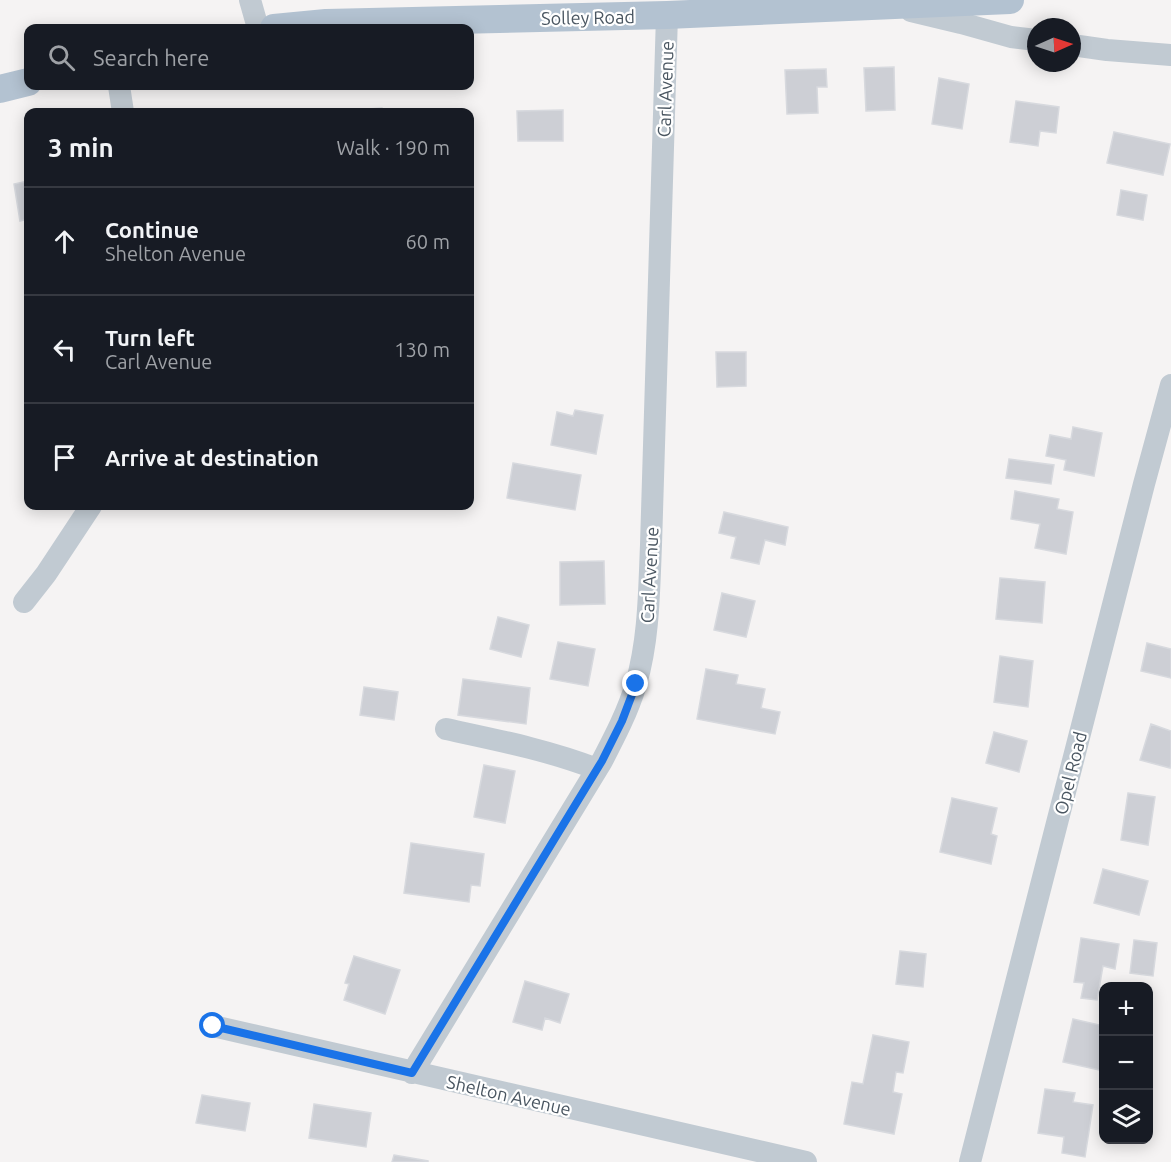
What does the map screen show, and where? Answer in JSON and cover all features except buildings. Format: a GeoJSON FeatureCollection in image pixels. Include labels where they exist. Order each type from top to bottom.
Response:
{"type":"FeatureCollection","features":[{"type":"Feature","properties":{"kind":"main road","name":"Solley Road"},"geometry":{"type":"LineString","coordinates":[[316,24],[667,15],[782,5],[892,6],[1010,0]]}},
{"type":"Feature","properties":{"kind":"main road"},"geometry":{"type":"LineString","coordinates":[[0,88],[24,83]]}},
{"type":"Feature","properties":{"kind":"street"},"geometry":{"type":"LineString","coordinates":[[250,0],[257,24]]}},
{"type":"Feature","properties":{"kind":"street"},"geometry":{"type":"LineString","coordinates":[[892,6],[961,22],[1011,37],[1027,39]]}},
{"type":"Feature","properties":{"kind":"street","name":"Carl Avenue"},"geometry":{"type":"LineString","coordinates":[[412,1073],[597,769],[622,721],[636,684],[647,626],[651,545],[667,15]]}},
{"type":"Feature","properties":{"kind":"street"},"geometry":{"type":"LineString","coordinates":[[1081,46],[1171,55]]}},
{"type":"Feature","properties":{"kind":"street"},"geometry":{"type":"LineString","coordinates":[[120,90],[122,108]]}},
{"type":"Feature","properties":{"kind":"street","name":"Opel Road"},"geometry":{"type":"LineString","coordinates":[[970,1162],[1171,385]]}},
{"type":"Feature","properties":{"kind":"street"},"geometry":{"type":"LineString","coordinates":[[24,602],[46,574],[88,510]]}},
{"type":"Feature","properties":{"kind":"street"},"geometry":{"type":"LineString","coordinates":[[446,729],[570,758],[597,769]]}},
{"type":"Feature","properties":{"kind":"street","name":"Shelton Avenue"},"geometry":{"type":"LineString","coordinates":[[213,1026],[806,1162]]}},
{"type":"Feature","properties":{"kind":"route"},"geometry":{"type":"LineString","coordinates":[[213,1026],[412,1073],[602,761],[622,721],[636,684]]}}]}
